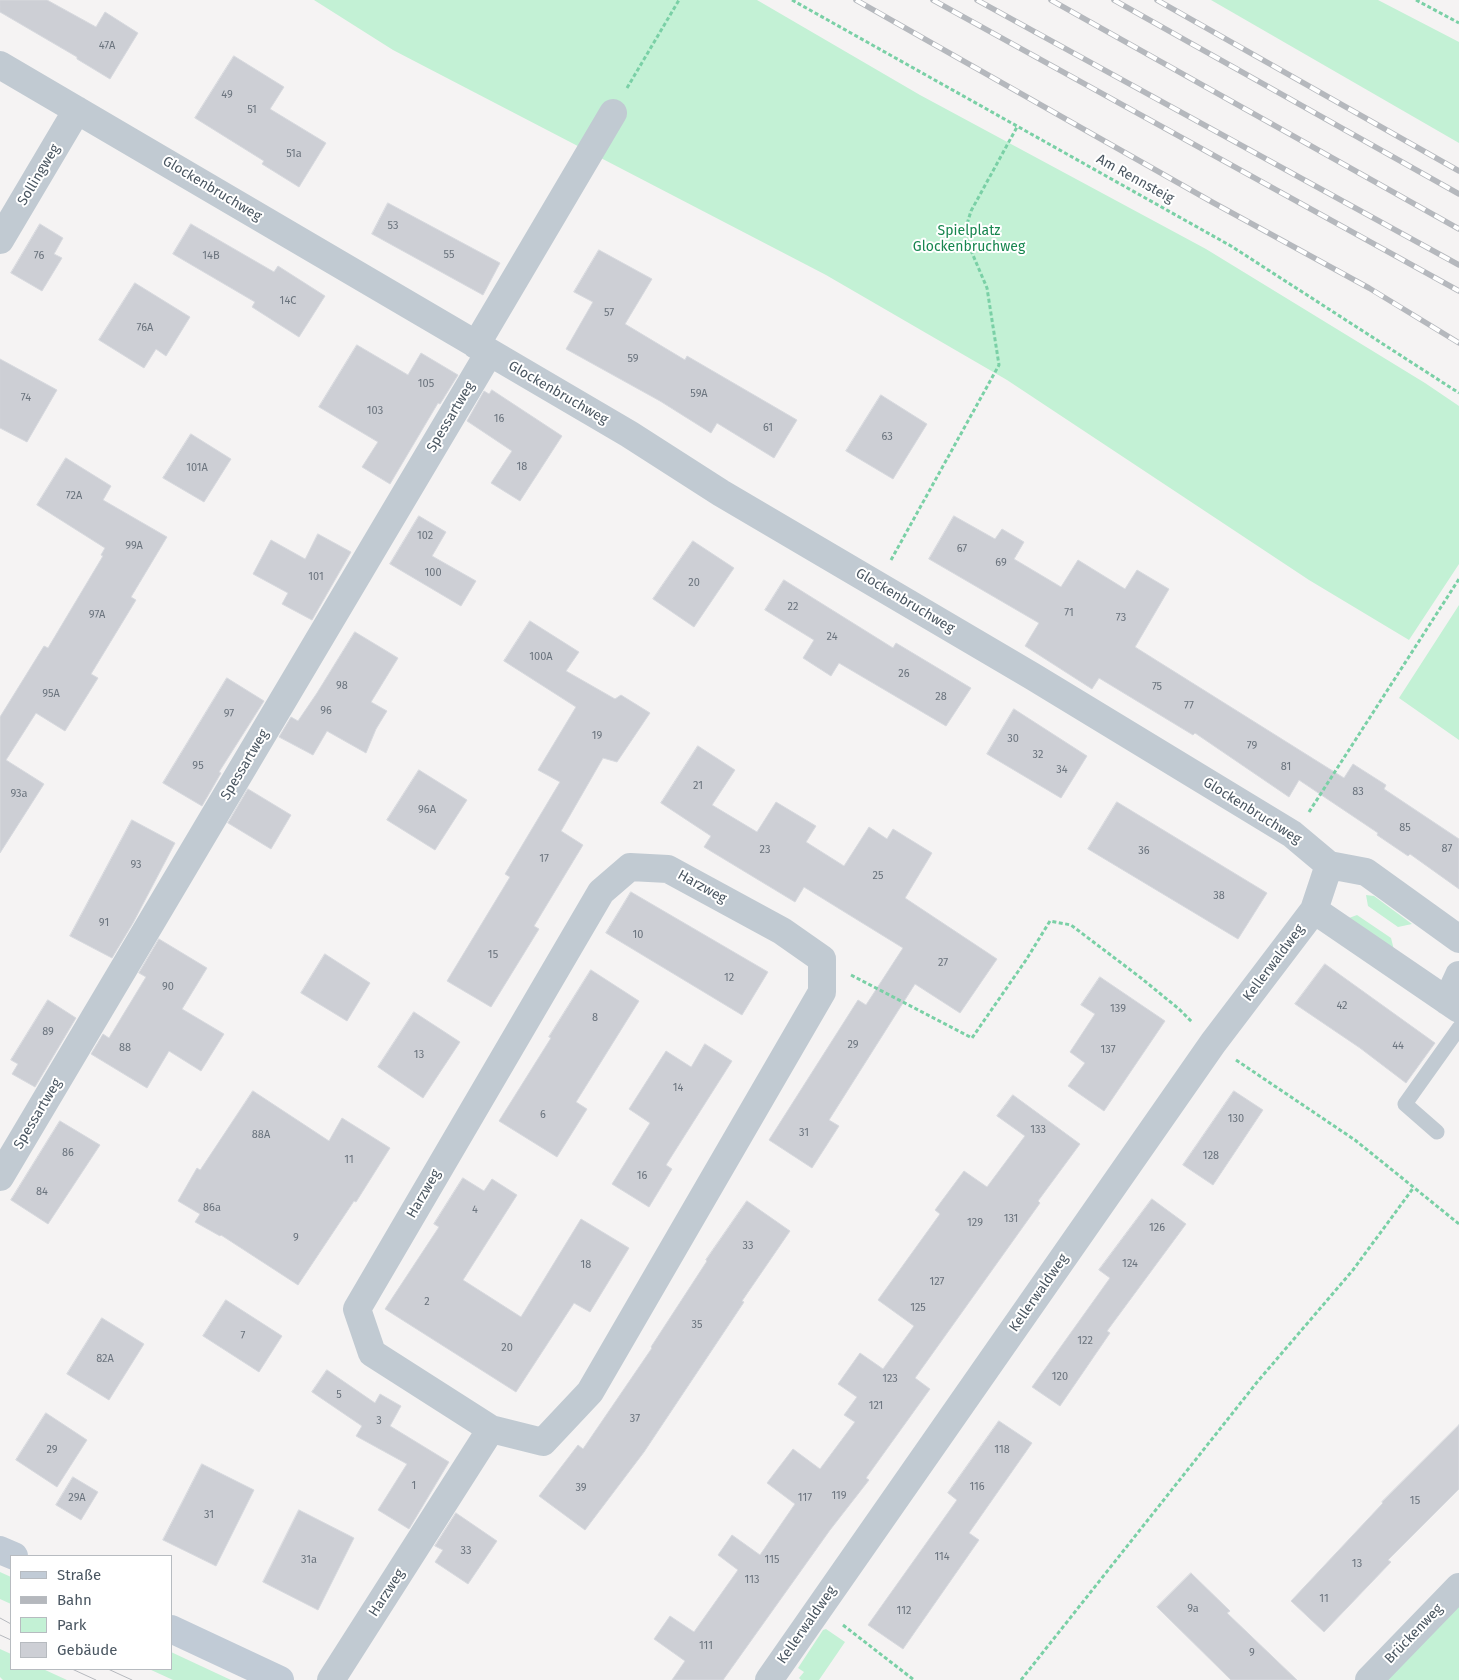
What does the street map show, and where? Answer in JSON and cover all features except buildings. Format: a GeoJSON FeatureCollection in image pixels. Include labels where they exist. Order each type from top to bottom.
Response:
{"type":"FeatureCollection","features":[{"type":"Feature","properties":{"kind":"main road"},"geometry":{"type":"LineString","coordinates":[[0,1550],[12,1555]]}},
{"type":"Feature","properties":{"kind":"main road"},"geometry":{"type":"LineString","coordinates":[[172,1629],[280,1680]]}},
{"type":"Feature","properties":{"kind":"street","name":"Glockenbruchweg"},"geometry":{"type":"LineString","coordinates":[[0,65],[629,434],[721,493],[1292,834],[1329,865],[1366,872],[1459,939]]}},
{"type":"Feature","properties":{"kind":"street","name":"Sollingweg"},"geometry":{"type":"LineString","coordinates":[[0,240],[77,110]]}},
{"type":"Feature","properties":{"kind":"street"},"geometry":{"type":"LineString","coordinates":[[482,349],[613,113]]}},
{"type":"Feature","properties":{"kind":"street","name":"Spessartweg"},"geometry":{"type":"LineString","coordinates":[[0,1177],[8,1146],[482,349]]}},
{"type":"Feature","properties":{"kind":"street"},"geometry":{"type":"LineString","coordinates":[[1329,865],[1314,910],[1453,1005],[1459,975]]}},
{"type":"Feature","properties":{"kind":"street","name":"Harzweg"},"geometry":{"type":"LineString","coordinates":[[630,867],[668,869],[782,931],[822,959],[822,992],[590,1392],[543,1442],[491,1429],[372,1353],[357,1308],[601,892],[630,867]]}},
{"type":"Feature","properties":{"kind":"street","name":"Kellerwaldweg"},"geometry":{"type":"LineString","coordinates":[[770,1680],[1213,1043],[1314,910]]}},
{"type":"Feature","properties":{"kind":"street","name":"Harzweg"},"geometry":{"type":"LineString","coordinates":[[331,1680],[491,1429]]}},
{"type":"Feature","properties":{"kind":"street","name":"Brückenweg"},"geometry":{"type":"LineString","coordinates":[[1369,1680],[1459,1587]]}},
{"type":"Feature","properties":{"kind":"lane"},"geometry":{"type":"LineString","coordinates":[[1437,1132],[1405,1104],[1459,1028]]}},
{"type":"Feature","properties":{"kind":"path"},"geometry":{"type":"LineString","coordinates":[[613,113],[679,0]]}},
{"type":"Feature","properties":{"kind":"path","name":"Am Rennsteig"},"geometry":{"type":"LineString","coordinates":[[792,0],[1231,246],[1459,393]]}},
{"type":"Feature","properties":{"kind":"path"},"geometry":{"type":"LineString","coordinates":[[1416,0],[1459,23]]}},
{"type":"Feature","properties":{"kind":"path"},"geometry":{"type":"LineString","coordinates":[[877,585],[998,365],[987,288],[964,234],[971,211],[1017,127]]}},
{"type":"Feature","properties":{"kind":"path"},"geometry":{"type":"LineString","coordinates":[[1292,834],[1307,815],[1459,579]]}},
{"type":"Feature","properties":{"kind":"path"},"geometry":{"type":"LineString","coordinates":[[822,959],[972,1038],[1026,960],[1050,921],[1071,925],[1179,1009],[1213,1043],[1246,1068],[1355,1140],[1459,1224]]}},
{"type":"Feature","properties":{"kind":"path"},"geometry":{"type":"LineString","coordinates":[[1021,1680],[1258,1381],[1353,1270],[1414,1187]]}},
{"type":"Feature","properties":{"kind":"path"},"geometry":{"type":"LineString","coordinates":[[820,1608],[914,1680]]}},
{"type":"Feature","properties":{"kind":"green space","name":"Spielplatz Glockenbruchweg"},"geometry":{"type":"Polygon","coordinates":[[[314,0],[757,0],[920,95],[1206,249],[1425,383],[1459,406],[1459,564],[1409,640],[1309,580],[1007,380],[826,275],[393,50],[314,0]]]}},
{"type":"Feature","properties":{"kind":"green space"},"geometry":{"type":"Polygon","coordinates":[[[1211,0],[1378,0],[1459,42],[1459,143],[1211,0]]]}},
{"type":"Feature","properties":{"kind":"green space"},"geometry":{"type":"Polygon","coordinates":[[[1459,605],[1459,740],[1399,698],[1459,605]]]}},
{"type":"Feature","properties":{"kind":"green space"},"geometry":{"type":"Polygon","coordinates":[[[1366,895],[1374,896],[1412,924],[1398,927],[1368,906],[1366,895]]]}},
{"type":"Feature","properties":{"kind":"green space"},"geometry":{"type":"Polygon","coordinates":[[[1357,915],[1391,938],[1395,954],[1349,918],[1357,915]]]}},
{"type":"Feature","properties":{"kind":"green space"},"geometry":{"type":"Polygon","coordinates":[[[0,1572],[10,1577],[10,1604],[0,1599],[0,1572]]]}},
{"type":"Feature","properties":{"kind":"green space"},"geometry":{"type":"Polygon","coordinates":[[[1459,1601],[1459,1680],[1383,1680],[1459,1601]]]}},
{"type":"Feature","properties":{"kind":"green space"},"geometry":{"type":"Polygon","coordinates":[[[826,1629],[845,1642],[819,1680],[801,1680],[799,1678],[804,1672],[798,1668],[823,1630],[826,1629]]]}},
{"type":"Feature","properties":{"kind":"green space"},"geometry":{"type":"Polygon","coordinates":[[[0,1649],[10,1654],[10,1670],[45,1670],[67,1680],[3,1680],[0,1677],[0,1649]]]}},
{"type":"Feature","properties":{"kind":"green space"},"geometry":{"type":"Polygon","coordinates":[[[172,1652],[231,1680],[173,1680],[151,1670],[172,1670],[172,1652]]]}},
{"type":"Feature","properties":{"kind":"tram line"},"geometry":{"type":"LineString","coordinates":[[0,1618],[10,1623]]}},
{"type":"Feature","properties":{"kind":"tram line"},"geometry":{"type":"LineString","coordinates":[[0,1635],[10,1640]]}},
{"type":"Feature","properties":{"kind":"tram line"},"geometry":{"type":"LineString","coordinates":[[74,1670],[96,1680]]}},
{"type":"Feature","properties":{"kind":"tram line"},"geometry":{"type":"LineString","coordinates":[[110,1670],[132,1680]]}},
{"type":"Feature","properties":{"kind":"railway"},"geometry":{"type":"LineString","coordinates":[[856,0],[1212,202],[1369,288],[1459,343]]}},
{"type":"Feature","properties":{"kind":"railway"},"geometry":{"type":"LineString","coordinates":[[933,0],[1459,291]]}},
{"type":"Feature","properties":{"kind":"railway"},"geometry":{"type":"LineString","coordinates":[[977,0],[1459,265]]}},
{"type":"Feature","properties":{"kind":"railway"},"geometry":{"type":"LineString","coordinates":[[1051,0],[1459,229]]}},
{"type":"Feature","properties":{"kind":"railway"},"geometry":{"type":"LineString","coordinates":[[1114,0],[1459,194]]}},
{"type":"Feature","properties":{"kind":"railway"},"geometry":{"type":"LineString","coordinates":[[1157,0],[1459,171]]}}]}
